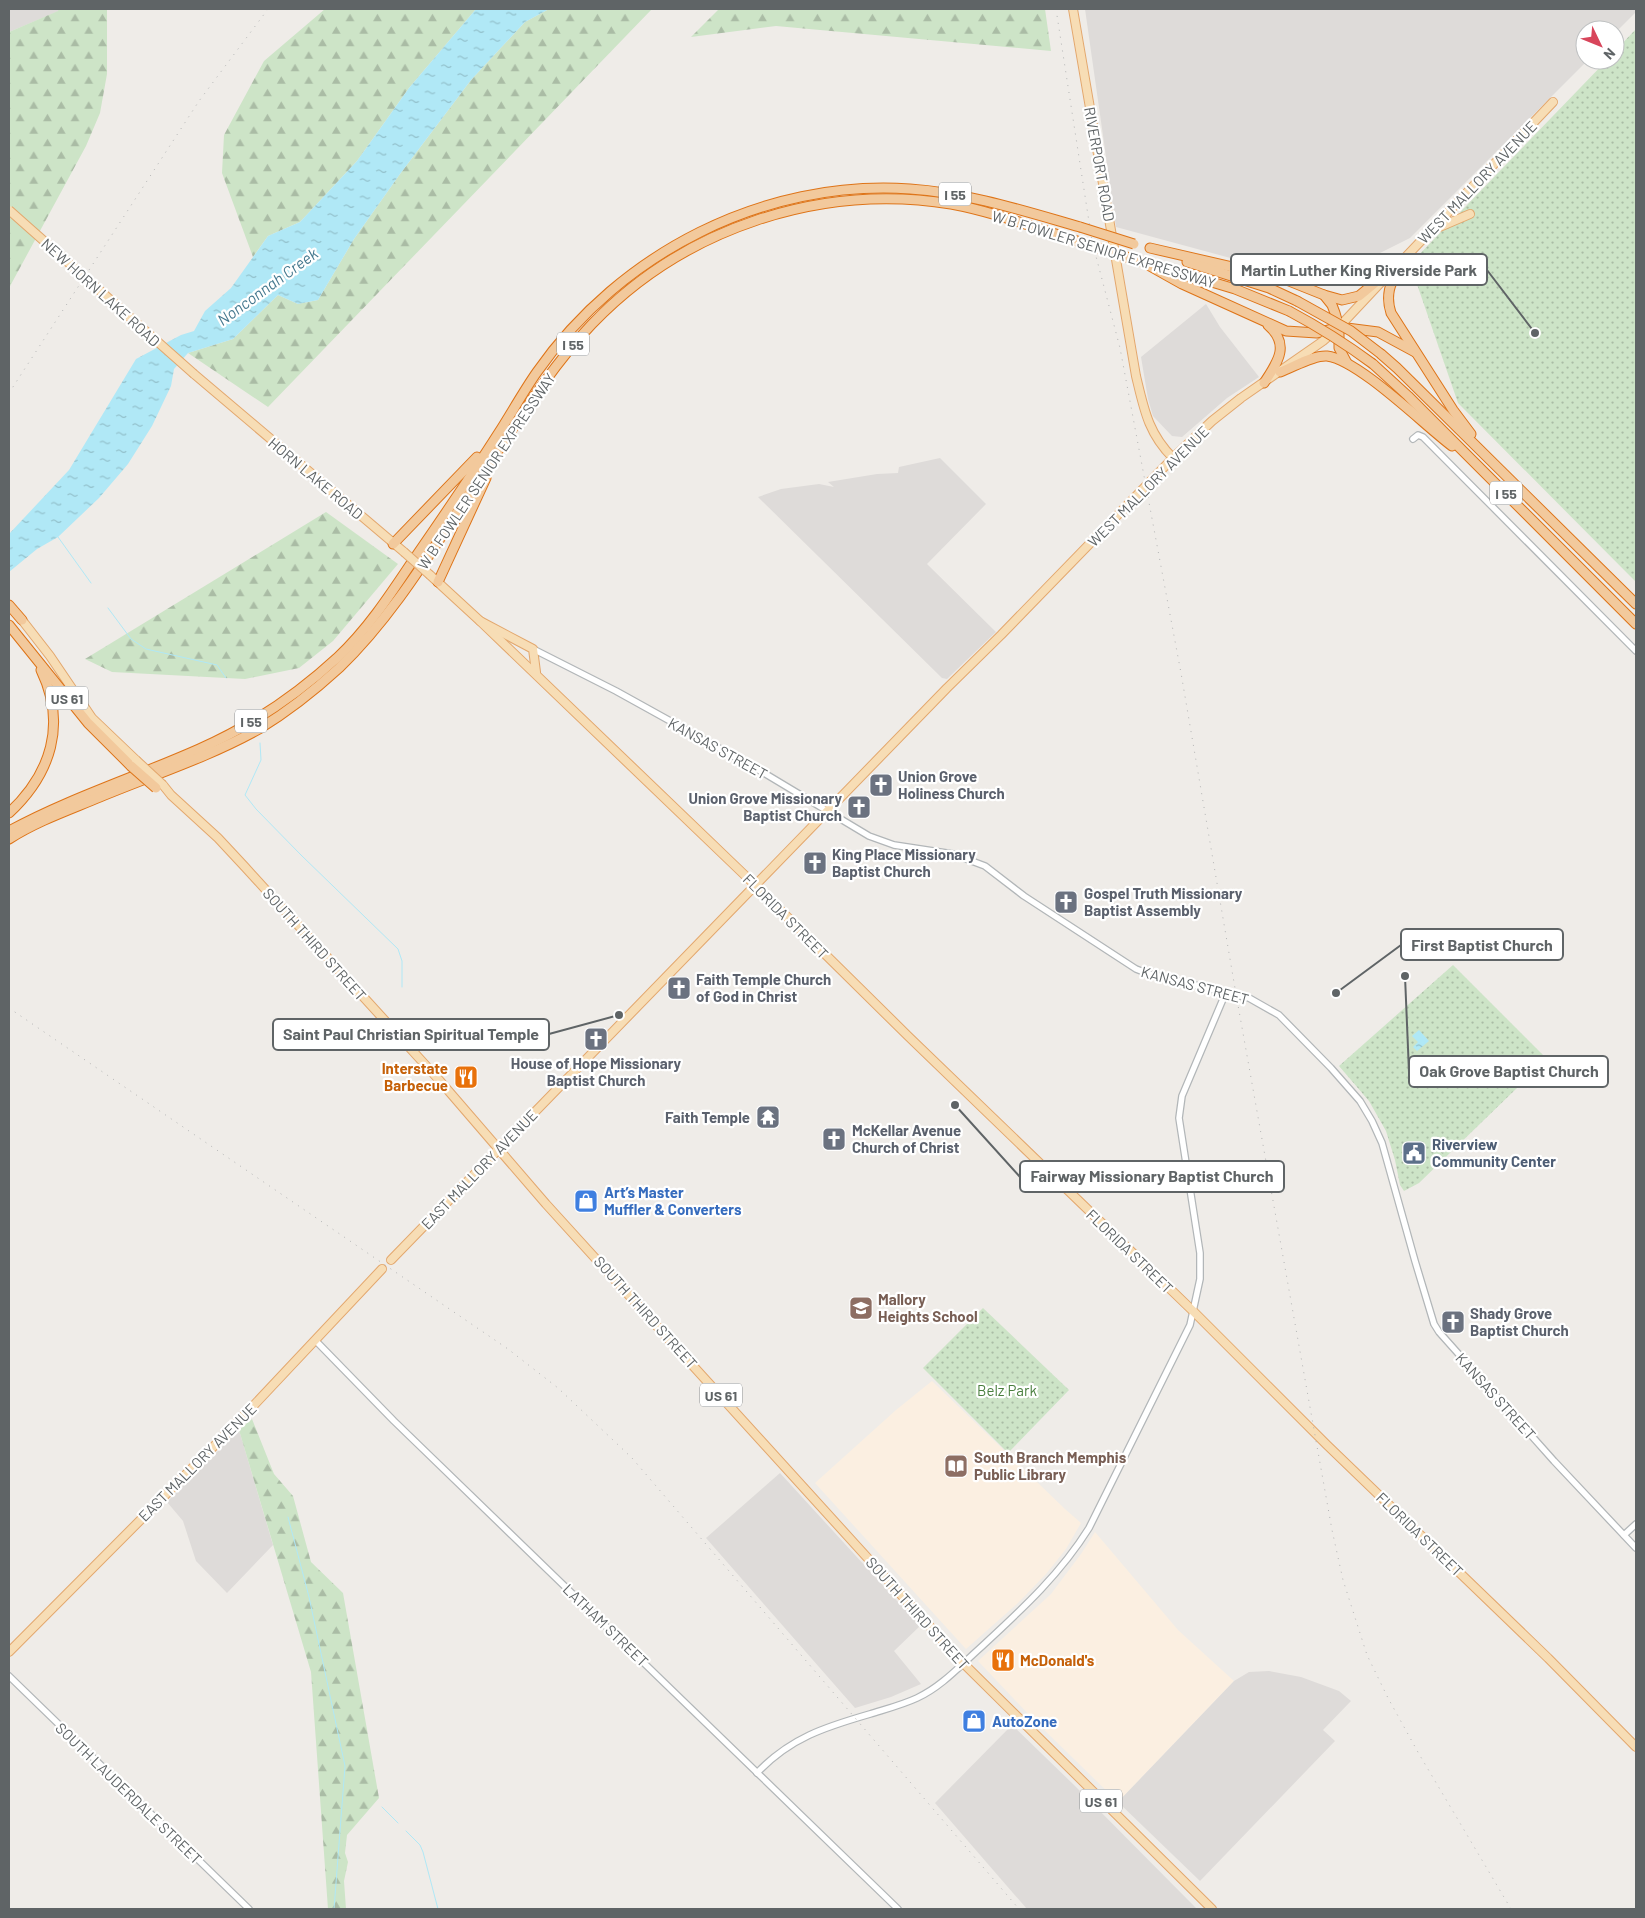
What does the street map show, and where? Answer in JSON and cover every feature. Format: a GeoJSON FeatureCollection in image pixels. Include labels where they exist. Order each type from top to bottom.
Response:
{"type":"FeatureCollection","features":[{"type":"Feature","properties":{"kind":"highway","name":"W B FOWLER SENIOR EXPRESSWAY"},"geometry":{"type":"LineString","coordinates":[[9,839],[57,815],[210,753],[260,728],[296,703],[337,669],[369,637],[397,602],[500,440],[537,372],[571,330],[607,294],[647,262],[700,232],[736,215],[812,194],[865,188],[911,189],[965,195],[1202,264],[1269,288],[1297,301],[1351,331],[1397,368],[1636,604]]}},
{"type":"Feature","properties":{"kind":"highway","name":"W B FOWLER SENIOR EXPRESSWAY"},"geometry":{"type":"LineString","coordinates":[[9,831],[46,811],[202,748],[242,727],[295,691],[338,657],[377,612],[500,440],[572,346],[612,304],[652,272],[689,248],[735,226],[772,214],[816,204],[862,200],[910,200],[952,204],[1236,289],[1289,311],[1327,333],[1373,364],[1482,469],[1636,624]]}},
{"type":"Feature","properties":{"kind":"highway"},"geometry":{"type":"LineString","coordinates":[[1138,260],[1182,284],[1286,330],[1306,334],[1339,327],[1378,332],[1414,352]]}},
{"type":"Feature","properties":{"kind":"highway"},"geometry":{"type":"LineString","coordinates":[[1202,264],[1253,272],[1284,280],[1342,300],[1359,296],[1402,260]]}},
{"type":"Feature","properties":{"kind":"highway"},"geometry":{"type":"LineString","coordinates":[[1402,260],[1388,290],[1388,303],[1391,313],[1452,410],[1491,460]]}},
{"type":"Feature","properties":{"kind":"highway"},"geometry":{"type":"LineString","coordinates":[[1324,295],[1332,305],[1339,327],[1340,348],[1347,363]]}},
{"type":"Feature","properties":{"kind":"highway"},"geometry":{"type":"LineString","coordinates":[[1262,320],[1276,334],[1280,351],[1278,363],[1264,383]]}},
{"type":"Feature","properties":{"kind":"highway"},"geometry":{"type":"LineString","coordinates":[[1280,372],[1315,358],[1326,356],[1347,363],[1388,393],[1482,469]]}},
{"type":"Feature","properties":{"kind":"highway"},"geometry":{"type":"LineString","coordinates":[[392,544],[500,440]]}},
{"type":"Feature","properties":{"kind":"highway"},"geometry":{"type":"LineString","coordinates":[[438,582],[444,574],[500,440]]}},
{"type":"Feature","properties":{"kind":"highway","name":"SOUTH THIRD STREET"},"geometry":{"type":"LineString","coordinates":[[10,606],[22,620]]}},
{"type":"Feature","properties":{"kind":"highway","name":"SOUTH THIRD STREET"},"geometry":{"type":"LineString","coordinates":[[9,625],[88,723],[159,786]]}},
{"type":"Feature","properties":{"kind":"highway"},"geometry":{"type":"LineString","coordinates":[[9,813],[34,784],[48,758],[52,738],[53,711],[49,693],[34,654]]}},
{"type":"Feature","properties":{"kind":"main road","name":"RIVERPORT ROAD"},"geometry":{"type":"LineString","coordinates":[[1074,9],[1136,376],[1152,432],[1173,458]]}},
{"type":"Feature","properties":{"kind":"main road","name":"WEST MALLORY AVENUE"},"geometry":{"type":"LineString","coordinates":[[755,885],[1173,458],[1212,421],[1241,398],[1323,341],[1339,327],[1552,102]]}},
{"type":"Feature","properties":{"kind":"main road","name":"NEW HORN LAKE ROAD"},"geometry":{"type":"LineString","coordinates":[[9,210],[194,374]]}},
{"type":"Feature","properties":{"kind":"main road"},"geometry":{"type":"LineString","coordinates":[[1429,232],[1470,214]]}},
{"type":"Feature","properties":{"kind":"main road","name":"HORN LAKE ROAD"},"geometry":{"type":"LineString","coordinates":[[194,374],[438,582]]}},
{"type":"Feature","properties":{"kind":"main road","name":"KANSAS STREET"},"geometry":{"type":"LineString","coordinates":[[438,582],[480,621],[533,649]]}},
{"type":"Feature","properties":{"kind":"main road","name":"SOUTH THIRD STREET"},"geometry":{"type":"LineString","coordinates":[[22,620],[50,656],[92,718],[133,763]]}},
{"type":"Feature","properties":{"kind":"main road","name":"FLORIDA STREET"},"geometry":{"type":"LineString","coordinates":[[480,621],[536,673],[1194,1312],[1327,1445],[1548,1658],[1636,1747]]}},
{"type":"Feature","properties":{"kind":"main road"},"geometry":{"type":"LineString","coordinates":[[533,649],[536,673]]}},
{"type":"Feature","properties":{"kind":"main road","name":"SOUTH THIRD STREET"},"geometry":{"type":"LineString","coordinates":[[159,786],[218,838],[500,1148],[546,1204],[963,1663],[1212,1909]]}},
{"type":"Feature","properties":{"kind":"main road","name":"EAST MALLORY AVENUE"},"geometry":{"type":"LineString","coordinates":[[391,1260],[755,885]]}},
{"type":"Feature","properties":{"kind":"main road","name":"EAST MALLORY AVENUE"},"geometry":{"type":"LineString","coordinates":[[9,1652],[235,1426],[382,1269]]}},
{"type":"Feature","properties":{"kind":"street"},"geometry":{"type":"LineString","coordinates":[[1413,439],[1418,435],[1423,437],[1636,651]]}},
{"type":"Feature","properties":{"kind":"street","name":"KANSAS STREET"},"geometry":{"type":"LineString","coordinates":[[533,649],[616,691],[764,773],[880,841],[916,850],[953,854],[985,866],[1024,896],[1136,969],[1149,974],[1249,998],[1279,1015],[1360,1101],[1372,1121],[1382,1143],[1415,1261],[1434,1324],[1439,1332],[1554,1461],[1636,1548]]}},
{"type":"Feature","properties":{"kind":"street"},"geometry":{"type":"LineString","coordinates":[[757,1773],[779,1753],[800,1738],[823,1728],[915,1699],[937,1686],[1036,1596],[1056,1574],[1083,1538],[1190,1325],[1194,1312],[1200,1279],[1200,1253],[1179,1118],[1182,1096],[1226,992]]}},
{"type":"Feature","properties":{"kind":"street","name":"LATHAM STREET"},"geometry":{"type":"LineString","coordinates":[[315,1340],[394,1421],[898,1909]]}},
{"type":"Feature","properties":{"kind":"street"},"geometry":{"type":"LineString","coordinates":[[1624,1536],[1636,1524]]}},
{"type":"Feature","properties":{"kind":"street","name":"SOUTH LAUDERDALE STREET"},"geometry":{"type":"LineString","coordinates":[[9,1676],[250,1909]]}},
{"type":"Feature","properties":{"kind":"shaded area"},"geometry":{"type":"Polygon","coordinates":[[[9,9],[59,9],[59,11],[9,32],[9,9]]]}},
{"type":"Feature","properties":{"kind":"shaded area"},"geometry":{"type":"Polygon","coordinates":[[[1085,9],[1636,9],[1636,12],[1625,23],[1625,20],[1575,20],[1575,70],[1578,70],[1410,238],[1378,254],[1355,278],[1335,284],[1319,282],[1116,227],[1085,9]]]}},
{"type":"Feature","properties":{"kind":"shaded area"},"geometry":{"type":"Polygon","coordinates":[[[1206,304],[1220,327],[1259,377],[1227,398],[1182,437],[1172,436],[1153,416],[1148,399],[1141,357],[1206,304]]]}},
{"type":"Feature","properties":{"kind":"shaded area"},"geometry":{"type":"Polygon","coordinates":[[[940,458],[986,504],[927,564],[996,632],[947,679],[942,678],[758,497],[781,489],[819,484],[834,487],[828,482],[877,474],[898,473],[899,467],[940,458]]]}},
{"type":"Feature","properties":{"kind":"shaded area"},"geometry":{"type":"Polygon","coordinates":[[[932,1381],[1081,1523],[1066,1549],[1046,1574],[1018,1603],[966,1649],[815,1483],[896,1410],[932,1381]]]}},
{"type":"Feature","properties":{"kind":"shaded area"},"geometry":{"type":"Polygon","coordinates":[[[239,1430],[273,1545],[227,1593],[196,1561],[183,1521],[167,1502],[239,1430]]]}},
{"type":"Feature","properties":{"kind":"shaded area"},"geometry":{"type":"Polygon","coordinates":[[[780,1473],[920,1626],[894,1651],[921,1684],[891,1697],[855,1708],[706,1538],[780,1473]]]}},
{"type":"Feature","properties":{"kind":"shaded area"},"geometry":{"type":"Polygon","coordinates":[[[1095,1532],[1178,1630],[1234,1681],[1118,1802],[1032,1718],[978,1661],[1051,1594],[1095,1532]]]}},
{"type":"Feature","properties":{"kind":"shaded area"},"geometry":{"type":"Polygon","coordinates":[[[1269,1671],[1301,1677],[1339,1691],[1351,1701],[1323,1730],[1335,1741],[1200,1881],[1118,1802],[1234,1681],[1249,1672],[1269,1671]]]}},
{"type":"Feature","properties":{"kind":"shaded area"},"geometry":{"type":"Polygon","coordinates":[[[1012,1725],[1197,1909],[1027,1909],[935,1803],[1012,1725]]]}},
{"type":"Feature","properties":{"kind":"green space"},"geometry":{"type":"Polygon","coordinates":[[[59,9],[107,9],[107,74],[100,113],[86,146],[9,288],[9,32],[59,9]]]}},
{"type":"Feature","properties":{"kind":"green space"},"geometry":{"type":"Polygon","coordinates":[[[325,9],[476,9],[409,88],[357,161],[300,222],[268,236],[253,257],[222,173],[224,135],[264,61],[325,9]]]}},
{"type":"Feature","properties":{"kind":"green space"},"geometry":{"type":"Polygon","coordinates":[[[549,9],[652,9],[268,407],[188,353],[233,339],[278,295],[298,304],[318,300],[354,239],[471,80],[525,22],[549,9]]]}},
{"type":"Feature","properties":{"kind":"green space"},"geometry":{"type":"Polygon","coordinates":[[[719,9],[1045,9],[1051,51],[776,26],[691,37],[719,9]]]}},
{"type":"Feature","properties":{"kind":"green space"},"geometry":{"type":"Polygon","coordinates":[[[1636,29],[1636,582],[1458,403],[1410,264],[1597,70],[1625,70],[1625,41],[1636,29]]]}},
{"type":"Feature","properties":{"kind":"green space"},"geometry":{"type":"Polygon","coordinates":[[[326,512],[398,564],[333,641],[299,668],[245,679],[112,672],[85,659],[326,512]]]}},
{"type":"Feature","properties":{"kind":"green space"},"geometry":{"type":"Polygon","coordinates":[[[1453,965],[1547,1059],[1419,1183],[1404,1191],[1400,1185],[1386,1131],[1369,1101],[1339,1066],[1453,965]]]}},
{"type":"Feature","properties":{"kind":"green space","name":"Belz Park"},"geometry":{"type":"Polygon","coordinates":[[[983,1308],[1069,1390],[1008,1453],[923,1368],[983,1308]]]}},
{"type":"Feature","properties":{"kind":"green space"},"geometry":{"type":"Polygon","coordinates":[[[252,1419],[274,1474],[293,1496],[311,1562],[343,1593],[379,1798],[347,1835],[345,1853],[348,1862],[344,1881],[346,1909],[328,1909],[311,1672],[239,1430],[252,1419]]]}},
{"type":"Feature","properties":{"kind":"water","name":"Nonconnah Creek"},"geometry":{"type":"Polygon","coordinates":[[[476,9],[549,9],[525,22],[471,80],[354,239],[318,300],[298,304],[278,295],[233,339],[188,353],[174,369],[171,386],[152,426],[128,464],[99,498],[58,537],[37,549],[9,572],[9,534],[69,470],[136,359],[181,335],[194,331],[205,311],[231,288],[268,236],[300,222],[357,161],[409,88],[476,9]]]}},
{"type":"Feature","properties":{"kind":"water"},"geometry":{"type":"Polygon","coordinates":[[[1419,1030],[1429,1041],[1417,1051],[1413,1047],[1418,1042],[1412,1036],[1419,1030]]]}},
{"type":"Feature","properties":{"kind":"waterway"},"geometry":{"type":"LineString","coordinates":[[58,537],[91,583]]}},
{"type":"Feature","properties":{"kind":"waterway"},"geometry":{"type":"LineString","coordinates":[[108,608],[131,639],[146,649],[217,665],[226,678]]}},
{"type":"Feature","properties":{"kind":"waterway"},"geometry":{"type":"LineString","coordinates":[[260,743],[261,760],[245,795],[256,809],[301,855],[398,949],[402,961],[402,987]]}},
{"type":"Feature","properties":{"kind":"waterway"},"geometry":{"type":"LineString","coordinates":[[288,1517],[309,1597],[345,1766],[334,1909]]}},
{"type":"Feature","properties":{"kind":"waterway"},"geometry":{"type":"LineString","coordinates":[[382,1807],[398,1823]]}},
{"type":"Feature","properties":{"kind":"waterway"},"geometry":{"type":"LineString","coordinates":[[406,1831],[420,1845],[423,1852],[438,1909]]}},
{"type":"Feature","properties":{"kind":"railway"},"geometry":{"type":"LineString","coordinates":[[9,393],[199,101],[268,9]]}},
{"type":"Feature","properties":{"kind":"railway"},"geometry":{"type":"LineString","coordinates":[[1056,9],[1092,241],[1120,348],[1181,673],[1236,994],[1332,1530],[1343,1580],[1367,1655],[1388,1698],[1511,1909]]}},
{"type":"Feature","properties":{"kind":"railway"},"geometry":{"type":"LineString","coordinates":[[9,1008],[508,1349],[558,1388],[632,1458],[1019,1909]]}},
{"type":"Feature","properties":{"kind":"place","name":"Martin Luther King Riverside Park"},"geometry":{"type":"Point","coordinates":[1535,333]}},
{"type":"Feature","properties":{"kind":"place","name":"Union Grove Holiness Church"},"geometry":{"type":"Point","coordinates":[881,785]}},
{"type":"Feature","properties":{"kind":"place","name":"Union Grove Missionary Baptist Church"},"geometry":{"type":"Point","coordinates":[859,807]}},
{"type":"Feature","properties":{"kind":"place","name":"King Place Missionary Baptist Church"},"geometry":{"type":"Point","coordinates":[815,863]}},
{"type":"Feature","properties":{"kind":"place","name":"Gospel Truth Missionary Baptist Assembly"},"geometry":{"type":"Point","coordinates":[1066,902]}},
{"type":"Feature","properties":{"kind":"place","name":"Oak Grove Baptist Church"},"geometry":{"type":"Point","coordinates":[1405,976]}},
{"type":"Feature","properties":{"kind":"place","name":"Faith Temple Church of God in Christ"},"geometry":{"type":"Point","coordinates":[679,988]}},
{"type":"Feature","properties":{"kind":"place","name":"First Baptist Church"},"geometry":{"type":"Point","coordinates":[1336,993]}},
{"type":"Feature","properties":{"kind":"place","name":"Saint Paul Christian Spiritual Temple"},"geometry":{"type":"Point","coordinates":[619,1015]}},
{"type":"Feature","properties":{"kind":"place","name":"House of Hope Missionary Baptist Church"},"geometry":{"type":"Point","coordinates":[596,1039]}},
{"type":"Feature","properties":{"kind":"place","name":"Interstate Barbecue"},"geometry":{"type":"Point","coordinates":[466,1077]}},
{"type":"Feature","properties":{"kind":"place","name":"Fairway Missionary Baptist Church"},"geometry":{"type":"Point","coordinates":[955,1105]}},
{"type":"Feature","properties":{"kind":"place","name":"Faith Temple"},"geometry":{"type":"Point","coordinates":[768,1117]}},
{"type":"Feature","properties":{"kind":"place","name":"McKellar Avenue Church of Christ"},"geometry":{"type":"Point","coordinates":[834,1139]}},
{"type":"Feature","properties":{"kind":"place","name":"Riverview Community Center"},"geometry":{"type":"Point","coordinates":[1414,1153]}},
{"type":"Feature","properties":{"kind":"place","name":"Art’s Master Muffler & Converters"},"geometry":{"type":"Point","coordinates":[586,1201]}},
{"type":"Feature","properties":{"kind":"place","name":"Mallory Heights School"},"geometry":{"type":"Point","coordinates":[861,1308]}},
{"type":"Feature","properties":{"kind":"place","name":"Shady Grove Baptist Church"},"geometry":{"type":"Point","coordinates":[1453,1322]}},
{"type":"Feature","properties":{"kind":"place","name":"South Branch Memphis Public Library"},"geometry":{"type":"Point","coordinates":[956,1466]}},
{"type":"Feature","properties":{"kind":"place","name":"McDonald's"},"geometry":{"type":"Point","coordinates":[1003,1660]}},
{"type":"Feature","properties":{"kind":"place","name":"AutoZone"},"geometry":{"type":"Point","coordinates":[974,1721]}}]}
